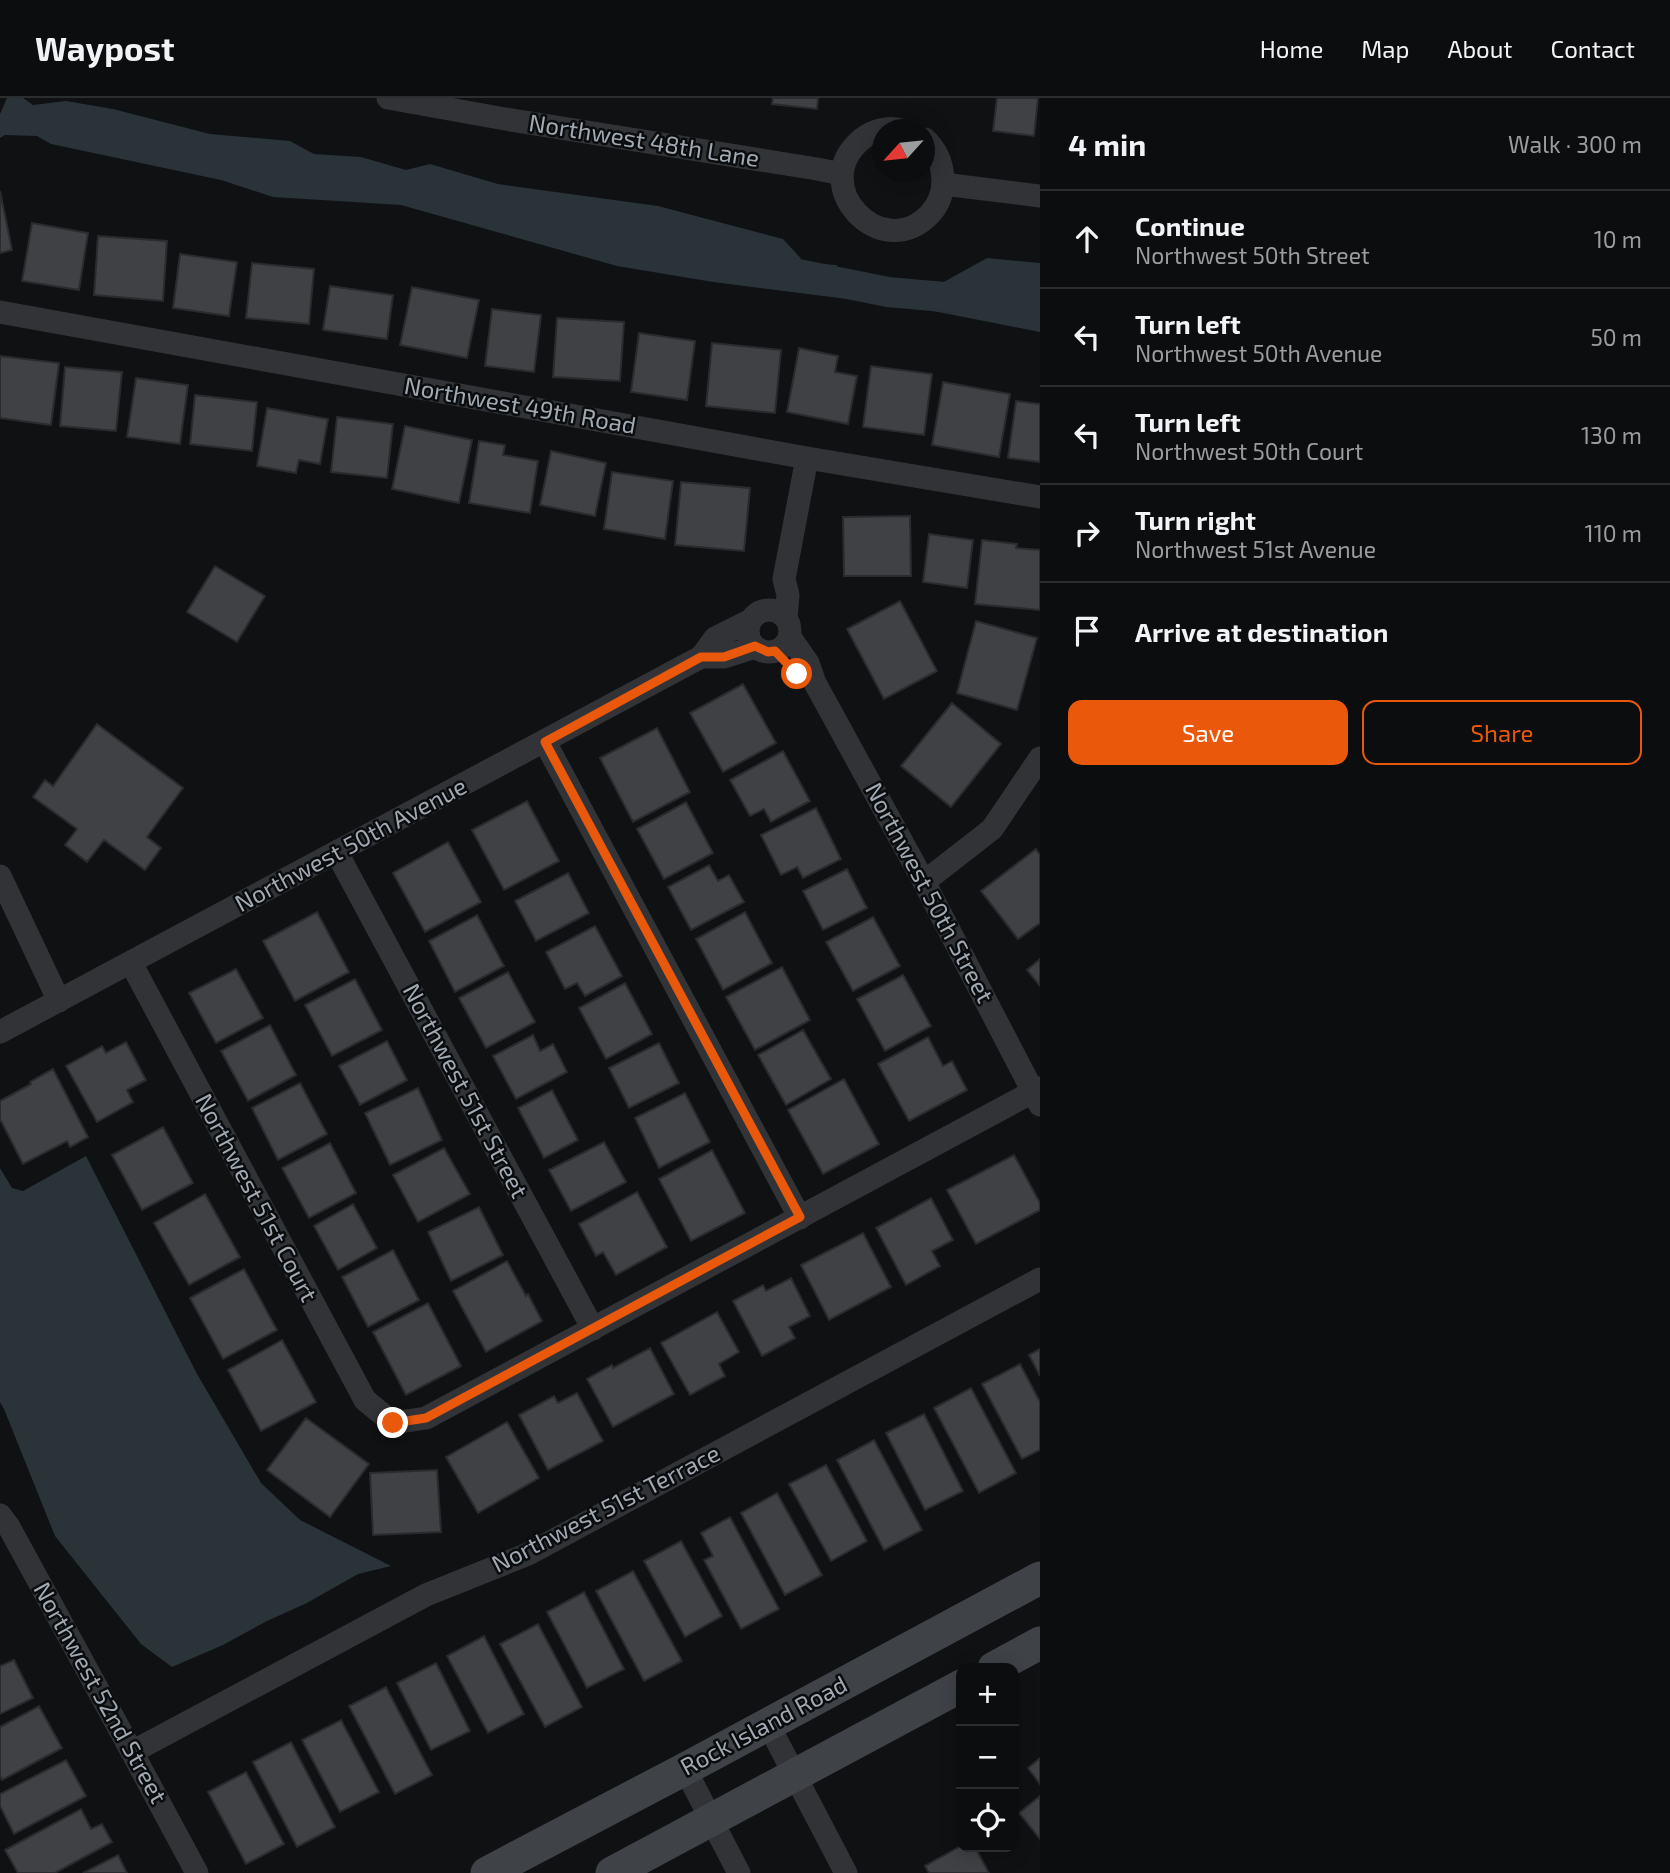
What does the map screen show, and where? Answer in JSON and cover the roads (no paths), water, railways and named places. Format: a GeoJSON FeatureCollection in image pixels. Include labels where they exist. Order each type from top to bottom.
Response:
{"type":"FeatureCollection","features":[{"type":"Feature","properties":{"kind":"main road","name":"Rock Island Road"},"geometry":{"type":"LineString","coordinates":[[487,1873],[1040,1578]]}},
{"type":"Feature","properties":{"kind":"main road"},"geometry":{"type":"LineString","coordinates":[[1003,1663],[1040,1643]]}},
{"type":"Feature","properties":{"kind":"main road"},"geometry":{"type":"LineString","coordinates":[[612,1873],[956,1689]]}},
{"type":"Feature","properties":{"kind":"street","name":"Northwest 48th Lane"},"geometry":{"type":"LineString","coordinates":[[388,98],[842,174]]}},
{"type":"Feature","properties":{"kind":"street"},"geometry":{"type":"LineString","coordinates":[[872,133],[854,145],[842,174],[844,192],[851,208],[864,221],[879,229],[897,230],[914,226],[928,216],[939,201],[943,168],[935,151]]}},
{"type":"Feature","properties":{"kind":"street"},"geometry":{"type":"LineString","coordinates":[[943,184],[1040,197]]}},
{"type":"Feature","properties":{"kind":"street","name":"Northwest 49th Road"},"geometry":{"type":"LineString","coordinates":[[0,312],[807,458],[1040,497]]}},
{"type":"Feature","properties":{"kind":"street"},"geometry":{"type":"LineString","coordinates":[[776,638],[788,595],[784,579],[807,458]]}},
{"type":"Feature","properties":{"kind":"street"},"geometry":{"type":"LineString","coordinates":[[776,638],[748,634],[773,589],[784,579]]}},
{"type":"Feature","properties":{"kind":"street"},"geometry":{"type":"LineString","coordinates":[[756,616],[775,610],[776,638]]}},
{"type":"Feature","properties":{"kind":"street","name":"Northwest 50th Avenue"},"geometry":{"type":"LineString","coordinates":[[0,1032],[701,657],[715,638],[756,616]]}},
{"type":"Feature","properties":{"kind":"street","name":"Northwest 50th Avenue"},"geometry":{"type":"LineString","coordinates":[[701,657],[724,657],[776,638]]}},
{"type":"Feature","properties":{"kind":"street","name":"Northwest 50th Street"},"geometry":{"type":"LineString","coordinates":[[776,638],[797,674],[815,683],[1038,1095]]}},
{"type":"Feature","properties":{"kind":"street"},"geometry":{"type":"LineString","coordinates":[[545,742],[800,1217]]}},
{"type":"Feature","properties":{"kind":"street"},"geometry":{"type":"LineString","coordinates":[[924,883],[992,829],[1040,758]]}},
{"type":"Feature","properties":{"kind":"street","name":"Northwest 51st Street"},"geometry":{"type":"LineString","coordinates":[[337,853],[593,1329]]}},
{"type":"Feature","properties":{"kind":"street"},"geometry":{"type":"LineString","coordinates":[[0,876],[59,1001]]}},
{"type":"Feature","properties":{"kind":"street","name":"Northwest 51st Court"},"geometry":{"type":"LineString","coordinates":[[131,963],[365,1400],[393,1423],[426,1418],[593,1329]]}},
{"type":"Feature","properties":{"kind":"street"},"geometry":{"type":"LineString","coordinates":[[593,1329],[800,1217],[1038,1095]]}},
{"type":"Feature","properties":{"kind":"street","name":"Northwest 51st Terrace"},"geometry":{"type":"LineString","coordinates":[[132,1752],[426,1595],[528,1553],[1040,1279]]}},
{"type":"Feature","properties":{"kind":"street","name":"Northwest 52nd Street"},"geometry":{"type":"LineString","coordinates":[[0,1515],[197,1873]]}},
{"type":"Feature","properties":{"kind":"street"},"geometry":{"type":"LineString","coordinates":[[768,1724],[846,1873]]}},
{"type":"Feature","properties":{"kind":"street"},"geometry":{"type":"LineString","coordinates":[[685,1769],[739,1873]]}},
{"type":"Feature","properties":{"kind":"waterway"},"geometry":{"type":"LineString","coordinates":[[793,273],[888,292],[955,298]]}}]}
